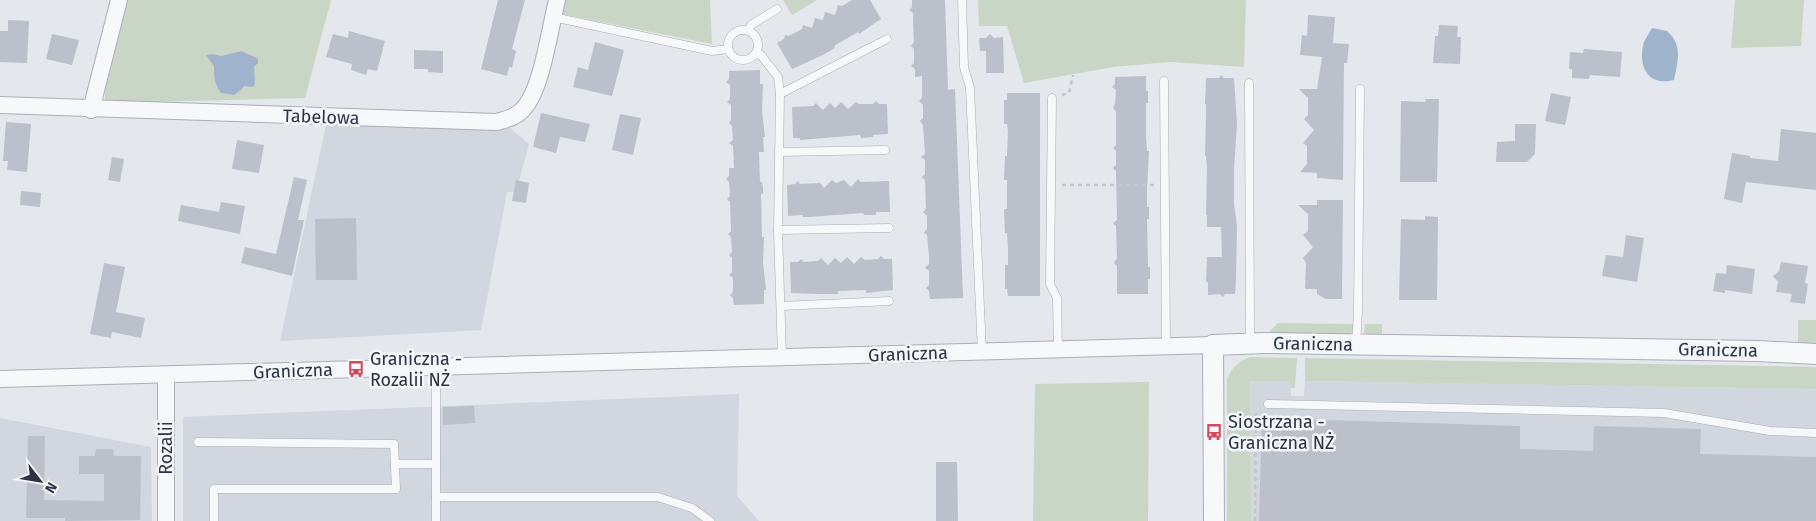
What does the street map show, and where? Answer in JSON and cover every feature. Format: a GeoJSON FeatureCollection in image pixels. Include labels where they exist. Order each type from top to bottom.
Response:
{"type":"FeatureCollection","features":[{"type":"Feature","properties":{"kind":"street"},"geometry":{"type":"LineString","coordinates":[[90,110],[119,0]]}},
{"type":"Feature","properties":{"kind":"street","name":"Tabelowa"},"geometry":{"type":"LineString","coordinates":[[0,106],[496,122],[517,115],[525,108],[536,87],[557,0]]}},
{"type":"Feature","properties":{"kind":"street","name":"Graniczna"},"geometry":{"type":"LineString","coordinates":[[0,379],[1250,343],[1757,351],[1816,354]]}},
{"type":"Feature","properties":{"kind":"street"},"geometry":{"type":"LineString","coordinates":[[1213,345],[1214,521]]}},
{"type":"Feature","properties":{"kind":"street","name":"Rozalii"},"geometry":{"type":"LineString","coordinates":[[166,374],[166,521]]}},
{"type":"Feature","properties":{"kind":"lane"},"geometry":{"type":"LineString","coordinates":[[962,0],[964,68],[970,88],[982,352]]}},
{"type":"Feature","properties":{"kind":"lane"},"geometry":{"type":"LineString","coordinates":[[748,31],[751,25],[777,9]]}},
{"type":"Feature","properties":{"kind":"lane"},"geometry":{"type":"LineString","coordinates":[[553,17],[712,51],[728,49]]}},
{"type":"Feature","properties":{"kind":"lane"},"geometry":{"type":"LineString","coordinates":[[740,30],[754,34],[759,44],[756,54],[752,58],[743,60],[734,57],[728,49],[732,35],[740,30]]}},
{"type":"Feature","properties":{"kind":"lane"},"geometry":{"type":"LineString","coordinates":[[780,94],[887,39]]}},
{"type":"Feature","properties":{"kind":"lane"},"geometry":{"type":"LineString","coordinates":[[756,54],[761,56],[778,77],[780,94],[778,230],[782,357]]}},
{"type":"Feature","properties":{"kind":"lane"},"geometry":{"type":"LineString","coordinates":[[1164,81],[1166,346]]}},
{"type":"Feature","properties":{"kind":"lane"},"geometry":{"type":"LineString","coordinates":[[1249,83],[1250,343]]}},
{"type":"Feature","properties":{"kind":"lane"},"geometry":{"type":"LineString","coordinates":[[1356,344],[1360,89]]}},
{"type":"Feature","properties":{"kind":"lane"},"geometry":{"type":"LineString","coordinates":[[1052,98],[1050,284],[1057,298],[1058,349]]}},
{"type":"Feature","properties":{"kind":"lane"},"geometry":{"type":"LineString","coordinates":[[779,152],[885,150]]}},
{"type":"Feature","properties":{"kind":"lane"},"geometry":{"type":"LineString","coordinates":[[778,230],[889,228]]}},
{"type":"Feature","properties":{"kind":"lane"},"geometry":{"type":"LineString","coordinates":[[781,306],[889,301]]}},
{"type":"Feature","properties":{"kind":"lane"},"geometry":{"type":"LineString","coordinates":[[436,367],[436,521]]}},
{"type":"Feature","properties":{"kind":"lane"},"geometry":{"type":"LineString","coordinates":[[1268,404],[1664,413],[1770,431],[1816,433]]}},
{"type":"Feature","properties":{"kind":"lane"},"geometry":{"type":"LineString","coordinates":[[198,442],[394,444],[396,489],[214,489],[214,521]]}},
{"type":"Feature","properties":{"kind":"lane"},"geometry":{"type":"LineString","coordinates":[[395,464],[436,464]]}},
{"type":"Feature","properties":{"kind":"lane"},"geometry":{"type":"LineString","coordinates":[[436,497],[658,496],[692,508],[710,521]]}},
{"type":"Feature","properties":{"kind":"path"},"geometry":{"type":"LineString","coordinates":[[1052,98],[1069,93],[1073,75]]}},
{"type":"Feature","properties":{"kind":"path"},"geometry":{"type":"LineString","coordinates":[[1051,185],[1165,185]]}},
{"type":"Feature","properties":{"kind":"path"},"geometry":{"type":"LineString","coordinates":[[1255,521],[1256,415],[1268,404]]}},
{"type":"Feature","properties":{"kind":"shaded area"},"geometry":{"type":"Polygon","coordinates":[[[326,125],[510,128],[529,144],[516,192],[507,192],[481,330],[280,341],[326,125]]]}},
{"type":"Feature","properties":{"kind":"shaded area"},"geometry":{"type":"Polygon","coordinates":[[[1250,380],[1290,381],[1291,396],[1304,396],[1305,381],[1816,389],[1816,521],[1251,521],[1250,380]]]}},
{"type":"Feature","properties":{"kind":"shaded area"},"geometry":{"type":"Polygon","coordinates":[[[739,394],[737,496],[759,521],[183,521],[183,417],[739,394]]]}},
{"type":"Feature","properties":{"kind":"shaded area"},"geometry":{"type":"Polygon","coordinates":[[[0,418],[151,447],[152,521],[0,521],[0,418]]]}},
{"type":"Feature","properties":{"kind":"green space"},"geometry":{"type":"Polygon","coordinates":[[[128,0],[331,0],[305,98],[113,103],[105,99],[105,91],[128,0]]]}},
{"type":"Feature","properties":{"kind":"green space"},"geometry":{"type":"Polygon","coordinates":[[[565,0],[710,0],[712,44],[561,14],[565,0]]]}},
{"type":"Feature","properties":{"kind":"green space"},"geometry":{"type":"Polygon","coordinates":[[[783,0],[817,0],[792,15],[783,0]]]}},
{"type":"Feature","properties":{"kind":"green space"},"geometry":{"type":"Polygon","coordinates":[[[978,0],[1246,0],[1244,67],[1171,62],[1113,67],[1024,83],[1007,26],[979,26],[978,0]]]}},
{"type":"Feature","properties":{"kind":"green space"},"geometry":{"type":"Polygon","coordinates":[[[1735,0],[1804,0],[1801,46],[1731,48],[1735,0]]]}},
{"type":"Feature","properties":{"kind":"green space"},"geometry":{"type":"Polygon","coordinates":[[[1798,320],[1816,320],[1816,344],[1798,343],[1798,320]]]}},
{"type":"Feature","properties":{"kind":"green space"},"geometry":{"type":"Polygon","coordinates":[[[1278,323],[1353,324],[1352,332],[1349,336],[1270,335],[1270,331],[1278,323]]]}},
{"type":"Feature","properties":{"kind":"green space"},"geometry":{"type":"Polygon","coordinates":[[[1365,324],[1382,324],[1382,335],[1380,337],[1368,337],[1364,332],[1365,324]]]}},
{"type":"Feature","properties":{"kind":"green space"},"geometry":{"type":"Polygon","coordinates":[[[1250,357],[1297,358],[1295,388],[1290,388],[1290,381],[1250,381],[1251,521],[1227,521],[1227,379],[1236,365],[1250,357]]]}},
{"type":"Feature","properties":{"kind":"green space"},"geometry":{"type":"Polygon","coordinates":[[[1305,358],[1816,367],[1816,389],[1305,381],[1305,358]]]}},
{"type":"Feature","properties":{"kind":"green space"},"geometry":{"type":"Polygon","coordinates":[[[1149,382],[1148,521],[1033,521],[1035,384],[1149,382]]]}},
{"type":"Feature","properties":{"kind":"water"},"geometry":{"type":"Polygon","coordinates":[[[1652,28],[1667,31],[1675,42],[1678,54],[1674,80],[1657,80],[1647,73],[1644,66],[1642,51],[1644,42],[1652,28]]]}},
{"type":"Feature","properties":{"kind":"water"},"geometry":{"type":"Polygon","coordinates":[[[242,51],[258,59],[258,63],[254,67],[255,84],[253,87],[244,86],[234,95],[221,93],[215,80],[214,66],[206,55],[221,56],[242,51]]]}},
{"type":"Feature","properties":{"kind":"building"},"geometry":{"type":"Polygon","coordinates":[[[498,0],[525,0],[512,49],[516,51],[512,68],[509,67],[507,76],[481,69],[498,0]]]}},
{"type":"Feature","properties":{"kind":"building"},"geometry":{"type":"Polygon","coordinates":[[[852,0],[870,0],[881,19],[859,34],[858,32],[834,46],[835,48],[823,55],[792,69],[777,43],[784,39],[785,35],[789,36],[802,29],[803,25],[812,28],[815,18],[823,20],[825,12],[835,15],[838,5],[842,6],[852,0]]]}},
{"type":"Feature","properties":{"kind":"building"},"geometry":{"type":"Polygon","coordinates":[[[912,0],[945,0],[948,90],[955,89],[963,298],[930,299],[929,291],[926,288],[929,285],[929,271],[925,268],[929,264],[929,257],[927,235],[924,233],[927,229],[927,216],[923,212],[926,209],[925,180],[922,177],[925,174],[925,160],[921,157],[925,154],[923,125],[920,121],[923,118],[923,105],[919,101],[922,98],[922,76],[915,77],[915,69],[911,66],[914,63],[914,49],[911,46],[914,42],[913,13],[909,10],[912,7],[912,0]]]}},
{"type":"Feature","properties":{"kind":"building"},"geometry":{"type":"Polygon","coordinates":[[[1308,15],[1335,17],[1333,43],[1349,44],[1347,63],[1344,63],[1343,180],[1317,178],[1317,173],[1300,172],[1307,164],[1307,146],[1303,143],[1314,130],[1304,119],[1308,115],[1308,98],[1299,89],[1317,89],[1322,57],[1300,55],[1302,35],[1307,36],[1308,15]]]}},
{"type":"Feature","properties":{"kind":"building"},"geometry":{"type":"Polygon","coordinates":[[[8,20],[29,21],[27,63],[0,62],[0,31],[8,31],[8,20]]]}},
{"type":"Feature","properties":{"kind":"building"},"geometry":{"type":"Polygon","coordinates":[[[1439,25],[1458,26],[1457,37],[1461,37],[1460,64],[1433,63],[1435,36],[1438,36],[1439,25]]]}},
{"type":"Feature","properties":{"kind":"building"},"geometry":{"type":"Polygon","coordinates":[[[349,31],[385,41],[377,71],[368,69],[366,75],[351,70],[352,64],[326,57],[333,34],[348,38],[349,31]]]}},
{"type":"Feature","properties":{"kind":"building"},"geometry":{"type":"Polygon","coordinates":[[[52,34],[79,40],[72,65],[46,59],[52,34]]]}},
{"type":"Feature","properties":{"kind":"building"},"geometry":{"type":"Polygon","coordinates":[[[990,34],[994,38],[1003,37],[1004,73],[986,73],[986,51],[980,51],[979,38],[986,38],[990,34]]]}},
{"type":"Feature","properties":{"kind":"building"},"geometry":{"type":"Polygon","coordinates":[[[595,42],[624,50],[612,96],[573,87],[578,67],[588,70],[595,42]]]}},
{"type":"Feature","properties":{"kind":"building"},"geometry":{"type":"Polygon","coordinates":[[[1584,49],[1622,52],[1620,77],[1590,75],[1589,79],[1572,78],[1572,69],[1569,69],[1570,52],[1583,53],[1584,49]]]}},
{"type":"Feature","properties":{"kind":"building"},"geometry":{"type":"Polygon","coordinates":[[[414,50],[443,51],[443,73],[428,72],[428,69],[414,69],[414,50]]]}},
{"type":"Feature","properties":{"kind":"building"},"geometry":{"type":"Polygon","coordinates":[[[760,70],[760,84],[763,84],[762,111],[765,137],[763,137],[764,152],[759,152],[760,182],[762,182],[763,188],[763,194],[761,194],[762,237],[764,237],[763,263],[766,290],[764,290],[764,304],[734,305],[733,298],[730,295],[733,292],[733,278],[729,275],[732,272],[732,258],[729,255],[732,252],[731,237],[728,234],[731,231],[730,202],[727,199],[730,196],[729,182],[726,179],[729,176],[729,168],[734,168],[733,146],[729,143],[733,140],[732,126],[729,123],[731,119],[731,105],[727,102],[730,99],[730,85],[726,82],[729,79],[729,71],[760,70]]]}},
{"type":"Feature","properties":{"kind":"building"},"geometry":{"type":"Polygon","coordinates":[[[1221,75],[1224,78],[1234,78],[1237,124],[1234,168],[1234,204],[1237,226],[1235,294],[1225,294],[1223,297],[1220,294],[1208,295],[1208,282],[1206,282],[1207,257],[1222,257],[1221,227],[1207,227],[1207,168],[1205,156],[1206,78],[1219,78],[1221,75]]]}},
{"type":"Feature","properties":{"kind":"building"},"geometry":{"type":"Polygon","coordinates":[[[1146,76],[1148,103],[1146,103],[1146,137],[1147,151],[1149,151],[1147,207],[1149,207],[1149,219],[1147,219],[1150,279],[1148,279],[1148,294],[1117,294],[1117,266],[1114,263],[1117,258],[1116,226],[1113,223],[1117,220],[1116,171],[1113,168],[1116,165],[1116,151],[1113,148],[1116,145],[1116,111],[1113,108],[1116,90],[1112,87],[1115,84],[1115,77],[1146,76]]]}},
{"type":"Feature","properties":{"kind":"building"},"geometry":{"type":"Polygon","coordinates":[[[1007,93],[1040,93],[1040,296],[1008,296],[1007,289],[1005,289],[1005,265],[1008,265],[1008,248],[1004,209],[1007,209],[1007,180],[1004,180],[1008,131],[1007,124],[1004,124],[1004,100],[1007,100],[1007,93]]]}},
{"type":"Feature","properties":{"kind":"building"},"geometry":{"type":"Polygon","coordinates":[[[1551,93],[1571,97],[1565,125],[1545,121],[1551,93]]]}},
{"type":"Feature","properties":{"kind":"building"},"geometry":{"type":"Polygon","coordinates":[[[1425,99],[1439,99],[1437,182],[1400,182],[1401,101],[1426,102],[1425,99]]]}},
{"type":"Feature","properties":{"kind":"building"},"geometry":{"type":"Polygon","coordinates":[[[876,101],[879,104],[887,104],[888,134],[861,138],[860,135],[800,140],[800,138],[793,138],[792,107],[813,106],[816,103],[823,110],[830,103],[835,108],[841,102],[848,109],[856,102],[859,104],[873,104],[876,101]]]}},
{"type":"Feature","properties":{"kind":"building"},"geometry":{"type":"Polygon","coordinates":[[[541,113],[590,124],[585,142],[560,137],[556,153],[533,147],[541,113]]]}},
{"type":"Feature","properties":{"kind":"building"},"geometry":{"type":"Polygon","coordinates":[[[620,114],[641,118],[633,155],[612,150],[620,114]]]}},
{"type":"Feature","properties":{"kind":"building"},"geometry":{"type":"Polygon","coordinates":[[[6,122],[31,124],[27,172],[7,170],[8,161],[3,161],[6,122]]]}},
{"type":"Feature","properties":{"kind":"building"},"geometry":{"type":"Polygon","coordinates":[[[1515,124],[1536,124],[1535,154],[1527,162],[1496,162],[1497,142],[1515,141],[1515,124]]]}},
{"type":"Feature","properties":{"kind":"building"},"geometry":{"type":"Polygon","coordinates":[[[1781,129],[1816,133],[1816,190],[1746,182],[1742,203],[1724,199],[1732,153],[1750,156],[1750,158],[1778,161],[1781,129]]]}},
{"type":"Feature","properties":{"kind":"building"},"geometry":{"type":"Polygon","coordinates":[[[237,140],[264,145],[259,173],[232,169],[237,140]]]}},
{"type":"Feature","properties":{"kind":"building"},"geometry":{"type":"Polygon","coordinates":[[[112,157],[124,159],[120,182],[108,180],[112,157]]]}},
{"type":"Feature","properties":{"kind":"building"},"geometry":{"type":"Polygon","coordinates":[[[294,177],[307,180],[298,220],[304,220],[292,276],[241,263],[245,247],[276,254],[294,177]]]}},
{"type":"Feature","properties":{"kind":"building"},"geometry":{"type":"Polygon","coordinates":[[[858,179],[861,182],[889,181],[890,212],[876,212],[876,215],[864,215],[863,213],[809,217],[803,217],[803,215],[788,216],[787,185],[795,184],[798,181],[800,184],[820,183],[824,188],[832,180],[836,183],[844,180],[851,187],[858,179]]]}},
{"type":"Feature","properties":{"kind":"building"},"geometry":{"type":"Polygon","coordinates":[[[516,180],[529,183],[526,203],[512,201],[516,180]]]}},
{"type":"Feature","properties":{"kind":"building"},"geometry":{"type":"Polygon","coordinates":[[[21,191],[41,193],[40,207],[20,205],[21,191]]]}},
{"type":"Feature","properties":{"kind":"building"},"geometry":{"type":"Polygon","coordinates":[[[1317,200],[1343,200],[1342,299],[1326,299],[1317,294],[1317,289],[1305,289],[1306,263],[1303,258],[1313,247],[1303,235],[1308,231],[1308,214],[1298,205],[1317,205],[1317,200]]]}},
{"type":"Feature","properties":{"kind":"building"},"geometry":{"type":"Polygon","coordinates":[[[221,202],[245,206],[240,234],[178,221],[181,205],[219,212],[221,202]]]}},
{"type":"Feature","properties":{"kind":"building"},"geometry":{"type":"Polygon","coordinates":[[[1425,216],[1438,217],[1437,300],[1399,300],[1401,219],[1425,220],[1425,216]]]}},
{"type":"Feature","properties":{"kind":"building"},"geometry":{"type":"Polygon","coordinates":[[[356,218],[357,280],[316,280],[315,219],[356,218]]]}},
{"type":"Feature","properties":{"kind":"building"},"geometry":{"type":"Polygon","coordinates":[[[1626,235],[1644,238],[1637,282],[1602,276],[1606,255],[1623,257],[1626,235]]]}},
{"type":"Feature","properties":{"kind":"building"},"geometry":{"type":"Polygon","coordinates":[[[881,256],[884,259],[892,259],[893,290],[866,293],[866,290],[838,291],[838,294],[791,293],[790,262],[798,262],[801,259],[804,262],[818,261],[821,258],[828,265],[835,258],[841,263],[847,257],[854,264],[861,257],[865,260],[878,259],[881,256]]]}},
{"type":"Feature","properties":{"kind":"building"},"geometry":{"type":"Polygon","coordinates":[[[1781,262],[1808,266],[1805,283],[1808,284],[1805,304],[1790,302],[1792,294],[1776,292],[1778,282],[1773,276],[1779,271],[1781,262]]]}},
{"type":"Feature","properties":{"kind":"building"},"geometry":{"type":"Polygon","coordinates":[[[104,263],[125,267],[116,312],[145,318],[141,338],[112,332],[111,338],[90,334],[104,263]]]}},
{"type":"Feature","properties":{"kind":"building"},"geometry":{"type":"Polygon","coordinates":[[[1727,265],[1755,269],[1752,294],[1725,290],[1725,293],[1713,291],[1716,273],[1726,274],[1727,265]]]}},
{"type":"Feature","properties":{"kind":"building"},"geometry":{"type":"Polygon","coordinates":[[[474,406],[475,423],[443,425],[443,407],[474,406]]]}},
{"type":"Feature","properties":{"kind":"building"},"geometry":{"type":"Polygon","coordinates":[[[1262,418],[1520,426],[1520,449],[1593,451],[1594,426],[1701,429],[1700,454],[1816,457],[1816,521],[1259,521],[1262,418]]]}},
{"type":"Feature","properties":{"kind":"building"},"geometry":{"type":"Polygon","coordinates":[[[28,436],[45,436],[44,500],[104,501],[104,474],[79,474],[79,456],[95,456],[96,449],[113,449],[114,456],[141,456],[140,520],[65,521],[65,518],[26,518],[28,436]]]}},
{"type":"Feature","properties":{"kind":"building"},"geometry":{"type":"Polygon","coordinates":[[[936,462],[957,462],[958,521],[936,521],[936,462]]]}},
{"type":"Feature","properties":{"kind":"place","name":"Graniczna - Rozalii NŻ"},"geometry":{"type":"Point","coordinates":[356,369]}},
{"type":"Feature","properties":{"kind":"place","name":"Siostrzana - Graniczna NŻ"},"geometry":{"type":"Point","coordinates":[1214,432]}}]}
